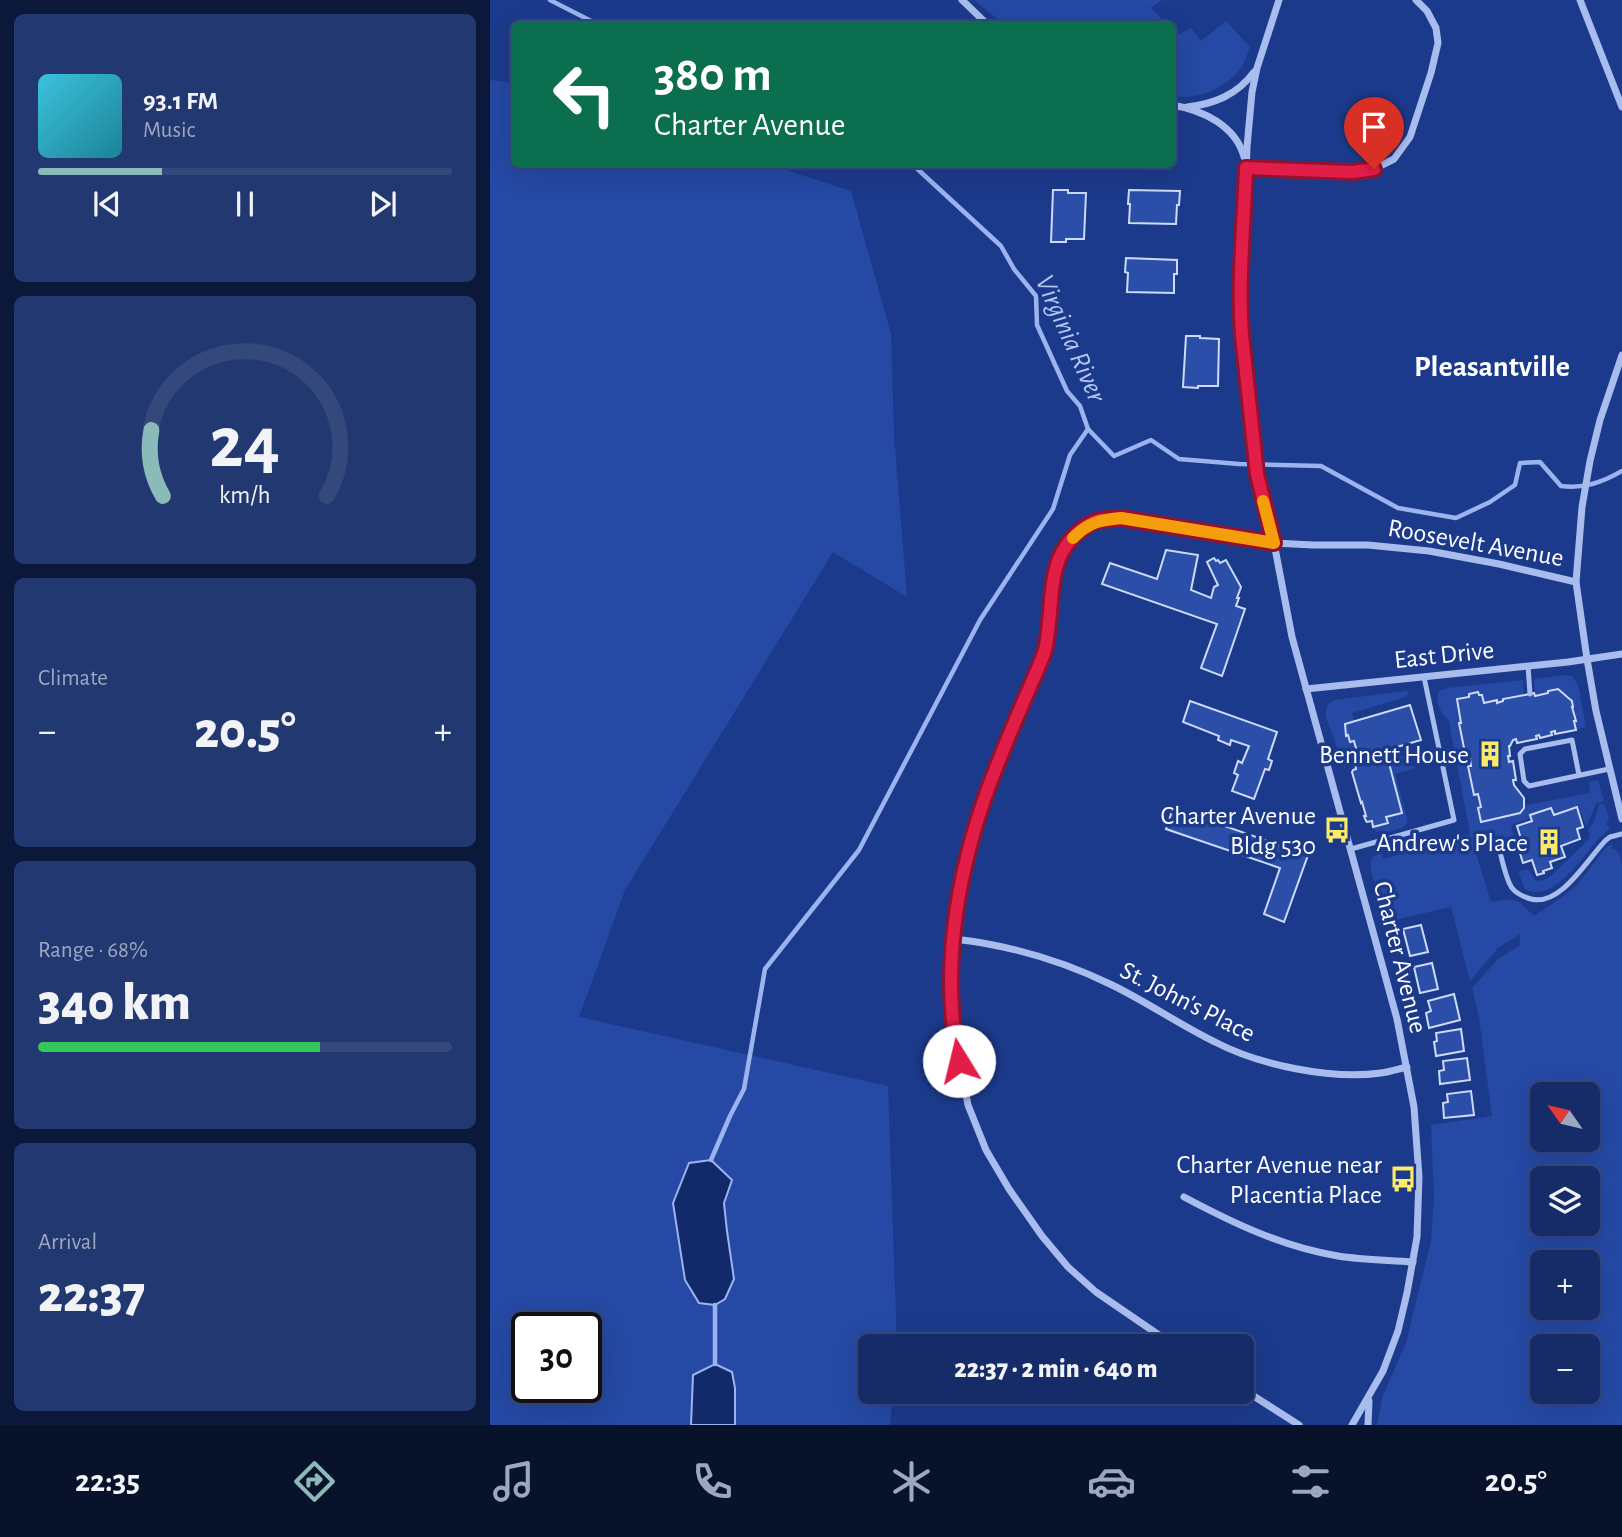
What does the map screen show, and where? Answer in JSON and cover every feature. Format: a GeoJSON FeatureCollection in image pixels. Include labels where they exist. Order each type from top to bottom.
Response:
{"type":"FeatureCollection","features":[{"type":"Feature","properties":{"kind":"street"},"geometry":{"type":"LineString","coordinates":[[962,0],[984,21]]}},
{"type":"Feature","properties":{"kind":"street","name":"Charter Avenue"},"geometry":{"type":"LineString","coordinates":[[1279,0],[1257,68],[1246,168],[1241,316],[1254,456],[1292,637],[1397,1019],[1414,1107],[1419,1177],[1417,1237],[1398,1331],[1383,1371],[1352,1425]]}},
{"type":"Feature","properties":{"kind":"street"},"geometry":{"type":"LineString","coordinates":[[1186,107],[1223,125],[1238,140],[1246,168],[1353,172],[1374,169],[1394,159],[1410,137],[1431,73],[1438,43],[1436,28],[1427,11],[1416,0]]}},
{"type":"Feature","properties":{"kind":"street"},"geometry":{"type":"LineString","coordinates":[[1580,0],[1622,107]]}},
{"type":"Feature","properties":{"kind":"street"},"geometry":{"type":"LineString","coordinates":[[1176,106],[1206,105],[1226,98],[1240,88],[1257,68]]}},
{"type":"Feature","properties":{"kind":"street"},"geometry":{"type":"LineString","coordinates":[[1622,355],[1600,420],[1588,469],[1576,582],[1587,659],[1622,819]]}},
{"type":"Feature","properties":{"kind":"street","name":"Roosevelt Avenue"},"geometry":{"type":"LineString","coordinates":[[1157,1334],[1096,1292],[1069,1267],[1022,1208],[986,1150],[968,1105],[955,1038],[950,977],[965,863],[985,795],[1044,651],[1055,573],[1066,546],[1089,525],[1099,520],[1121,518],[1274,543],[1368,545],[1429,551],[1576,582]]}},
{"type":"Feature","properties":{"kind":"street","name":"East Drive"},"geometry":{"type":"LineString","coordinates":[[1306,690],[1622,654]]}},
{"type":"Feature","properties":{"kind":"street","name":"St. John's Place"},"geometry":{"type":"LineString","coordinates":[[954,939],[1033,954],[1079,971],[1112,985],[1218,1044],[1254,1059],[1334,1074],[1379,1073],[1407,1067]]}},
{"type":"Feature","properties":{"kind":"street"},"geometry":{"type":"LineString","coordinates":[[1184,1197],[1230,1221],[1301,1248],[1340,1257],[1413,1262]]}},
{"type":"Feature","properties":{"kind":"street"},"geometry":{"type":"LineString","coordinates":[[1254,1396],[1299,1425]]}},
{"type":"Feature","properties":{"kind":"street"},"geometry":{"type":"LineString","coordinates":[[1368,1425],[1370,1396]]}},
{"type":"Feature","properties":{"kind":"lane"},"geometry":{"type":"LineString","coordinates":[[1528,666],[1530,694]]}},
{"type":"Feature","properties":{"kind":"lane"},"geometry":{"type":"LineString","coordinates":[[1351,849],[1454,820],[1424,677]]}},
{"type":"Feature","properties":{"kind":"lane"},"geometry":{"type":"LineString","coordinates":[[1579,775],[1572,740],[1525,749],[1520,754],[1524,781],[1529,786],[1609,769]]}},
{"type":"Feature","properties":{"kind":"lane"},"geometry":{"type":"LineString","coordinates":[[1498,845],[1514,890],[1536,901],[1545,900],[1562,890],[1606,840],[1622,834]]}},
{"type":"Feature","properties":{"kind":"shaded area"},"geometry":{"type":"Polygon","coordinates":[[[974,0],[1162,0],[1151,8],[1163,21],[999,21],[974,0]]]}},
{"type":"Feature","properties":{"kind":"shaded area"},"geometry":{"type":"Polygon","coordinates":[[[1226,21],[1250,47],[1241,68],[1227,82],[1201,94],[1176,96],[1176,35],[1191,28],[1201,41],[1226,21]]]}},
{"type":"Feature","properties":{"kind":"shaded area"},"geometry":{"type":"Polygon","coordinates":[[[490,80],[511,83],[511,168],[780,168],[851,191],[891,334],[894,435],[907,597],[833,552],[625,890],[579,1017],[888,1086],[897,1334],[858,1334],[858,1404],[892,1404],[890,1425],[490,1425],[490,80]]]}},
{"type":"Feature","properties":{"kind":"shaded area"},"geometry":{"type":"Polygon","coordinates":[[[1572,676],[1578,685],[1586,727],[1576,730],[1570,697],[1558,689],[1535,696],[1534,679],[1572,676]]]}},
{"type":"Feature","properties":{"kind":"shaded area"},"geometry":{"type":"Polygon","coordinates":[[[1523,680],[1524,695],[1503,699],[1497,703],[1496,700],[1484,703],[1478,692],[1457,699],[1466,753],[1469,752],[1469,766],[1481,807],[1481,822],[1520,813],[1524,808],[1524,798],[1526,805],[1590,793],[1589,782],[1598,780],[1604,801],[1596,804],[1586,826],[1579,807],[1554,815],[1551,808],[1511,825],[1515,842],[1509,844],[1502,836],[1473,844],[1491,902],[1514,900],[1535,915],[1578,884],[1606,847],[1612,844],[1612,849],[1618,852],[1621,859],[1622,1425],[1377,1425],[1382,1398],[1406,1343],[1431,1241],[1434,1198],[1431,1125],[1492,1116],[1479,1018],[1472,988],[1498,959],[1520,945],[1520,934],[1498,948],[1470,981],[1451,907],[1386,922],[1371,870],[1374,856],[1381,853],[1383,859],[1470,834],[1449,721],[1438,704],[1439,691],[1523,680]]]}},
{"type":"Feature","properties":{"kind":"shaded area"},"geometry":{"type":"Polygon","coordinates":[[[1409,692],[1406,697],[1352,713],[1354,721],[1345,724],[1346,735],[1350,742],[1354,741],[1357,752],[1344,756],[1344,768],[1326,717],[1328,705],[1334,700],[1409,692]]]}},
{"type":"Feature","properties":{"kind":"shaded area"},"geometry":{"type":"Polygon","coordinates":[[[1399,752],[1406,762],[1416,768],[1395,774],[1408,822],[1403,828],[1376,832],[1373,827],[1387,823],[1386,817],[1402,810],[1387,761],[1376,763],[1374,759],[1399,752]]]}},
{"type":"Feature","properties":{"kind":"shaded area"},"geometry":{"type":"Polygon","coordinates":[[[1604,804],[1609,818],[1606,825],[1610,828],[1573,870],[1545,891],[1525,889],[1518,872],[1528,869],[1536,881],[1551,876],[1588,840],[1588,829],[1594,822],[1599,805],[1604,804]]]}},
{"type":"Feature","properties":{"kind":"shaded area"},"geometry":{"type":"Polygon","coordinates":[[[711,1160],[732,1180],[724,1203],[734,1279],[725,1299],[715,1305],[699,1303],[685,1280],[673,1203],[689,1163],[711,1160]]]}},
{"type":"Feature","properties":{"kind":"shaded area"},"geometry":{"type":"Polygon","coordinates":[[[715,1364],[732,1372],[735,1425],[691,1425],[693,1375],[715,1364]]]}},
{"type":"Feature","properties":{"kind":"building"},"geometry":{"type":"Polygon","coordinates":[[[1053,190],[1086,193],[1084,239],[1051,242],[1053,190]]]}},
{"type":"Feature","properties":{"kind":"building"},"geometry":{"type":"Polygon","coordinates":[[[1129,190],[1180,191],[1176,224],[1129,223],[1129,190]]]}},
{"type":"Feature","properties":{"kind":"building"},"geometry":{"type":"Polygon","coordinates":[[[1126,258],[1177,260],[1174,293],[1127,292],[1126,258]]]}},
{"type":"Feature","properties":{"kind":"building"},"geometry":{"type":"Polygon","coordinates":[[[1186,336],[1219,339],[1218,386],[1183,387],[1186,336]]]}},
{"type":"Feature","properties":{"kind":"building"},"geometry":{"type":"Polygon","coordinates":[[[1166,550],[1198,555],[1191,590],[1211,598],[1214,587],[1218,585],[1207,562],[1214,558],[1220,563],[1226,560],[1241,587],[1236,606],[1245,609],[1222,676],[1201,668],[1217,624],[1102,584],[1110,563],[1157,579],[1166,550]]]}},
{"type":"Feature","properties":{"kind":"building","name":"Bennett House"},"geometry":{"type":"Polygon","coordinates":[[[1558,689],[1572,701],[1576,730],[1555,734],[1555,731],[1551,732],[1552,735],[1540,738],[1539,735],[1536,736],[1537,739],[1517,743],[1516,739],[1513,740],[1508,756],[1509,762],[1513,761],[1516,780],[1513,780],[1514,785],[1524,798],[1524,808],[1520,813],[1481,822],[1478,808],[1481,807],[1478,794],[1474,795],[1468,766],[1471,766],[1469,752],[1465,753],[1457,699],[1478,692],[1484,703],[1497,700],[1497,703],[1503,699],[1534,693],[1535,696],[1558,689]]]}},
{"type":"Feature","properties":{"kind":"building"},"geometry":{"type":"Polygon","coordinates":[[[1190,701],[1277,732],[1268,759],[1272,761],[1269,770],[1265,769],[1254,799],[1232,791],[1238,775],[1234,773],[1238,761],[1242,763],[1249,746],[1231,740],[1230,745],[1218,740],[1219,736],[1183,722],[1190,701]]]}},
{"type":"Feature","properties":{"kind":"building"},"geometry":{"type":"Polygon","coordinates":[[[1410,705],[1421,740],[1373,754],[1376,763],[1389,763],[1402,813],[1386,817],[1388,823],[1373,827],[1372,821],[1367,822],[1364,816],[1352,772],[1356,769],[1355,764],[1361,762],[1359,758],[1354,759],[1352,753],[1357,752],[1354,741],[1350,742],[1348,735],[1346,736],[1345,724],[1410,705]]]}},
{"type":"Feature","properties":{"kind":"building","name":"Andrew's Place"},"geometry":{"type":"Polygon","coordinates":[[[1577,807],[1583,827],[1577,829],[1580,839],[1561,846],[1565,857],[1550,862],[1552,868],[1537,875],[1532,860],[1523,863],[1518,847],[1525,845],[1517,826],[1532,821],[1530,815],[1551,808],[1554,815],[1577,807]]]}},
{"type":"Feature","properties":{"kind":"building"},"geometry":{"type":"Polygon","coordinates":[[[1173,808],[1308,855],[1284,922],[1264,914],[1280,868],[1166,829],[1173,808]]]}},
{"type":"Feature","properties":{"kind":"building"},"geometry":{"type":"Polygon","coordinates":[[[1421,925],[1428,952],[1410,956],[1403,929],[1421,925]]]}},
{"type":"Feature","properties":{"kind":"building"},"geometry":{"type":"Polygon","coordinates":[[[1432,963],[1438,989],[1420,993],[1414,967],[1432,963]]]}},
{"type":"Feature","properties":{"kind":"building"},"geometry":{"type":"Polygon","coordinates":[[[1454,994],[1460,1020],[1429,1028],[1426,1013],[1431,1011],[1428,1001],[1454,994]]]}},
{"type":"Feature","properties":{"kind":"building"},"geometry":{"type":"Polygon","coordinates":[[[1461,1029],[1464,1051],[1436,1056],[1436,1033],[1461,1029]]]}},
{"type":"Feature","properties":{"kind":"building"},"geometry":{"type":"Polygon","coordinates":[[[1467,1058],[1470,1080],[1440,1084],[1439,1071],[1444,1070],[1443,1061],[1467,1058]]]}},
{"type":"Feature","properties":{"kind":"building"},"geometry":{"type":"Polygon","coordinates":[[[1471,1091],[1474,1115],[1444,1118],[1443,1103],[1448,1102],[1447,1094],[1471,1091]]]}},
{"type":"Feature","properties":{"kind":"waterway","name":"Virginia River"},"geometry":{"type":"LineString","coordinates":[[550,0],[591,21]]}},
{"type":"Feature","properties":{"kind":"waterway","name":"Virginia River"},"geometry":{"type":"LineString","coordinates":[[916,168],[1001,246],[1014,269],[1036,296],[1037,325],[1067,391],[1080,406],[1088,429],[1114,456],[1151,440],[1179,459],[1321,466],[1398,508],[1456,518],[1490,502],[1515,485],[1520,463],[1540,462],[1561,486],[1569,487],[1593,484],[1622,471]]}},
{"type":"Feature","properties":{"kind":"waterway"},"geometry":{"type":"LineString","coordinates":[[711,1160],[744,1089],[765,969],[859,850],[980,620],[1053,509],[1070,455],[1088,429]]}},
{"type":"Feature","properties":{"kind":"waterway"},"geometry":{"type":"LineString","coordinates":[[715,1305],[715,1364]]}},
{"type":"Feature","properties":{"kind":"slow traffic"},"geometry":{"type":"LineString","coordinates":[[1073,538],[1099,520],[1121,518],[1274,543],[1263,501]]}},
{"type":"Feature","properties":{"kind":"place","name":"Bennett House"},"geometry":{"type":"Point","coordinates":[1490,754]}},
{"type":"Feature","properties":{"kind":"place","name":"Charter Avenue Bldg 530"},"geometry":{"type":"Point","coordinates":[1337,830]}},
{"type":"Feature","properties":{"kind":"place","name":"Andrew's Place"},"geometry":{"type":"Point","coordinates":[1549,842]}},
{"type":"Feature","properties":{"kind":"place","name":"Charter Avenue near Placentia Place"},"geometry":{"type":"Point","coordinates":[1403,1179]}},
{"type":"Feature","properties":{"kind":"district","name":"Pleasantville"},"geometry":{"type":"Point","coordinates":[1492,366]}},
{"type":"Feature","properties":{"kind":"route"},"geometry":{"type":"LineString","coordinates":[[959,1061],[950,977],[965,863],[985,795],[1044,651],[1055,573],[1060,558],[1066,546],[1089,525],[1099,520],[1121,518],[1274,543],[1254,456],[1242,335],[1246,168],[1353,172],[1374,169]]}}]}
